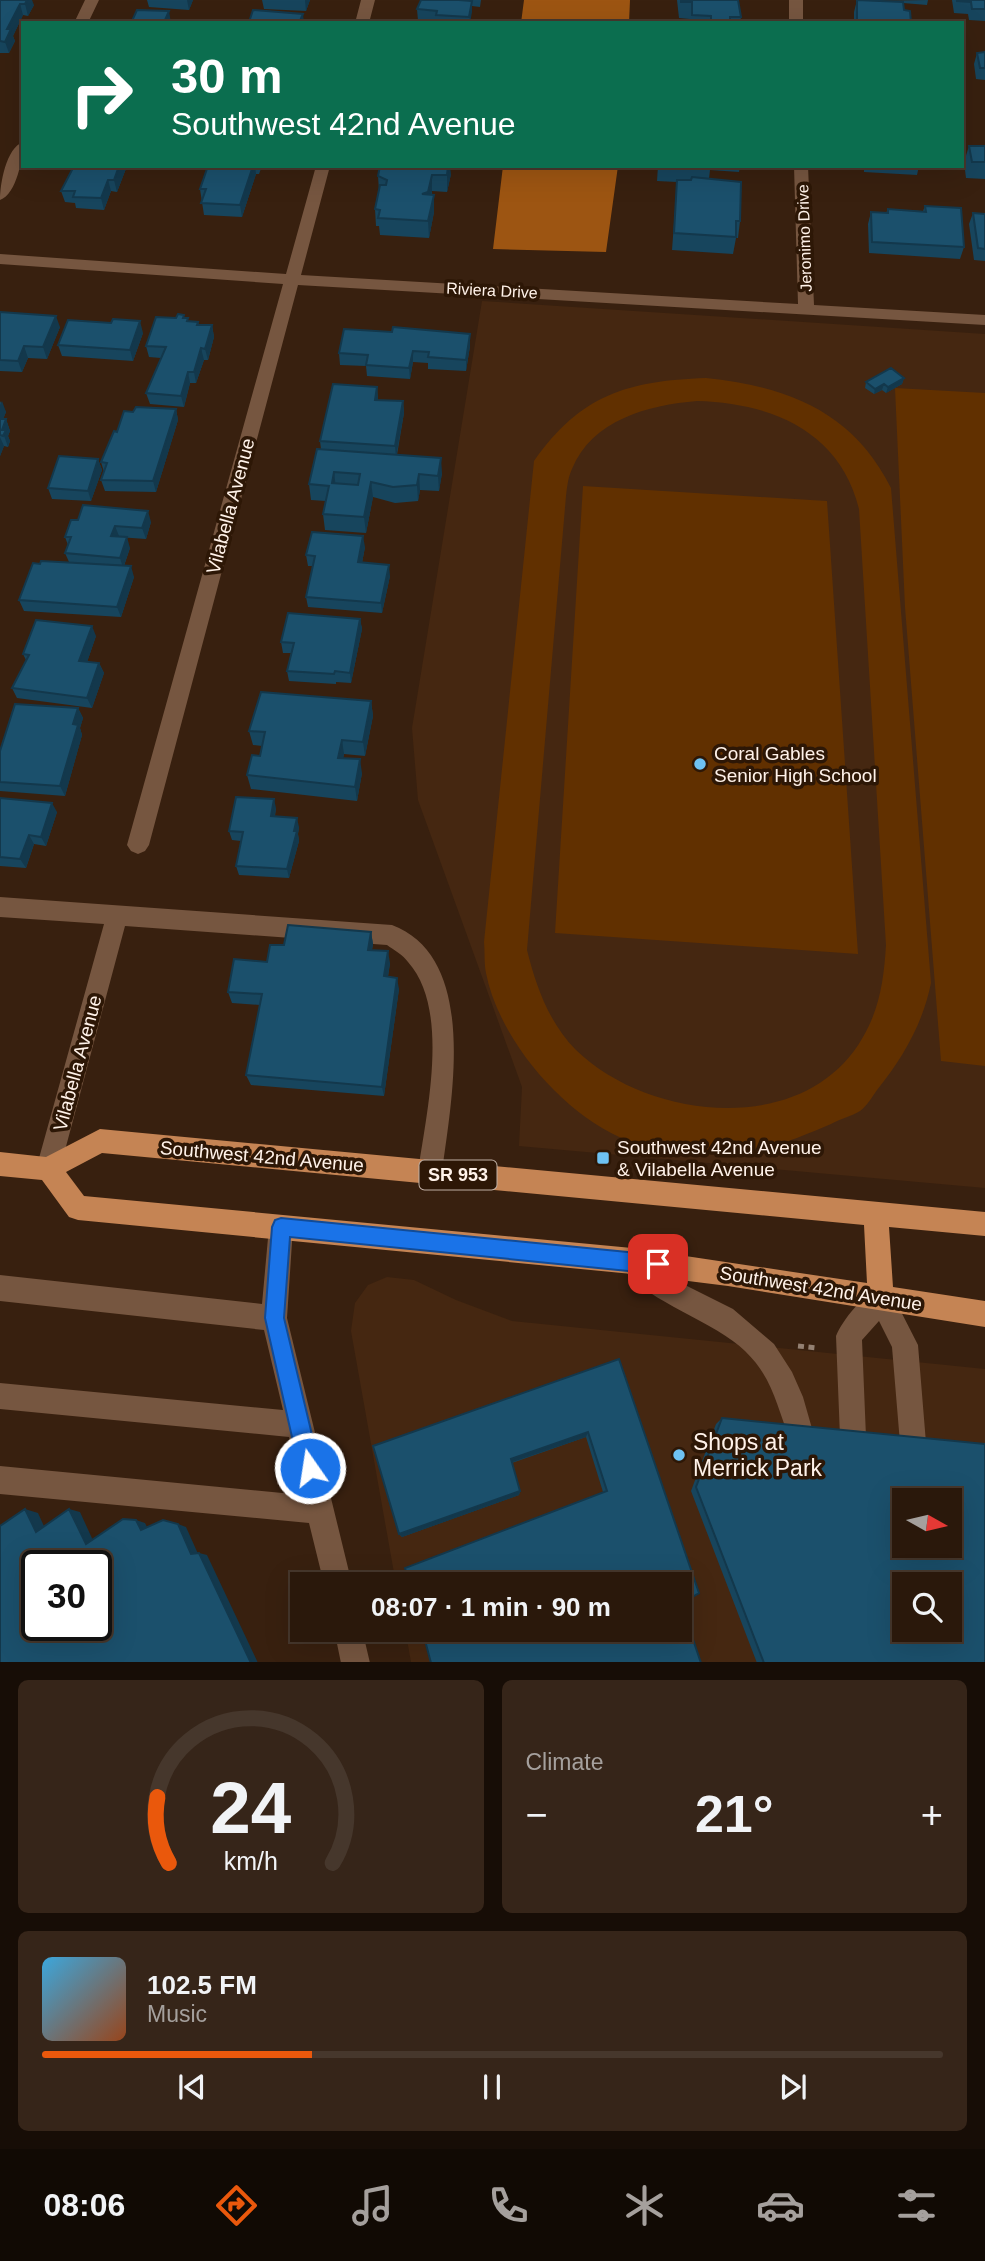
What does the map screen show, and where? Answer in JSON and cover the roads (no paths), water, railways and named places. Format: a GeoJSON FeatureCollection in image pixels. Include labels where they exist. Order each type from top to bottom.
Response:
{"type":"FeatureCollection","features":[{"type":"Feature","properties":{"kind":"main road","name":"Southwest 42nd Avenue"},"geometry":{"type":"LineString","coordinates":[[985,1224],[100,1141],[48,1169],[78,1208],[632,1261],[728,1273],[985,1314]]}},
{"type":"Feature","properties":{"kind":"main road"},"geometry":{"type":"LineString","coordinates":[[0,1164],[48,1169]]}},
{"type":"Feature","properties":{"kind":"main road"},"geometry":{"type":"LineString","coordinates":[[876,1214],[881,1299]]}},
{"type":"Feature","properties":{"kind":"street"},"geometry":{"type":"LineString","coordinates":[[82,21],[92,0]]}},
{"type":"Feature","properties":{"kind":"street"},"geometry":{"type":"LineString","coordinates":[[363,21],[368,0]]}},
{"type":"Feature","properties":{"kind":"street"},"geometry":{"type":"LineString","coordinates":[[796,0],[796,21]]}},
{"type":"Feature","properties":{"kind":"street"},"geometry":{"type":"LineString","coordinates":[[0,195],[21,150]]}},
{"type":"Feature","properties":{"kind":"street","name":"Vilabella Avenue"},"geometry":{"type":"LineString","coordinates":[[138,845],[322,168]]}},
{"type":"Feature","properties":{"kind":"street","name":"Jeronimo Drive"},"geometry":{"type":"LineString","coordinates":[[801,168],[806,309]]}},
{"type":"Feature","properties":{"kind":"street","name":"Riviera Drive"},"geometry":{"type":"LineString","coordinates":[[0,259],[985,320]]}},
{"type":"Feature","properties":{"kind":"street"},"geometry":{"type":"LineString","coordinates":[[0,907],[392,935],[410,944],[426,965],[436,989],[442,1024],[441,1092],[430,1172]]}},
{"type":"Feature","properties":{"kind":"street","name":"Vilabella Avenue"},"geometry":{"type":"LineString","coordinates":[[48,1169],[117,916]]}},
{"type":"Feature","properties":{"kind":"street"},"geometry":{"type":"LineString","coordinates":[[281,1227],[274,1318],[335,1572]]}},
{"type":"Feature","properties":{"kind":"street"},"geometry":{"type":"LineString","coordinates":[[632,1261],[685,1300],[724,1318],[764,1349],[786,1387],[800,1432]]}},
{"type":"Feature","properties":{"kind":"street"},"geometry":{"type":"LineString","coordinates":[[0,1288],[274,1318]]}},
{"type":"Feature","properties":{"kind":"street"},"geometry":{"type":"LineString","coordinates":[[853,1437],[849,1336],[881,1299],[905,1345],[912,1443]]}},
{"type":"Feature","properties":{"kind":"street"},"geometry":{"type":"LineString","coordinates":[[0,1396],[300,1425]]}},
{"type":"Feature","properties":{"kind":"street"},"geometry":{"type":"LineString","coordinates":[[0,1480],[320,1510]]}},
{"type":"Feature","properties":{"kind":"street"},"geometry":{"type":"LineString","coordinates":[[351,1642],[356,1662]]}},
{"type":"Feature","properties":{"kind":"place","name":"Coral Gables Senior High School"},"geometry":{"type":"Point","coordinates":[700,764]}},
{"type":"Feature","properties":{"kind":"place","name":"Southwest 42nd Avenue & Vilabella Avenue"},"geometry":{"type":"Point","coordinates":[603,1158]}},
{"type":"Feature","properties":{"kind":"place","name":"Shops at Merrick Park"},"geometry":{"type":"Point","coordinates":[679,1455]}}]}
